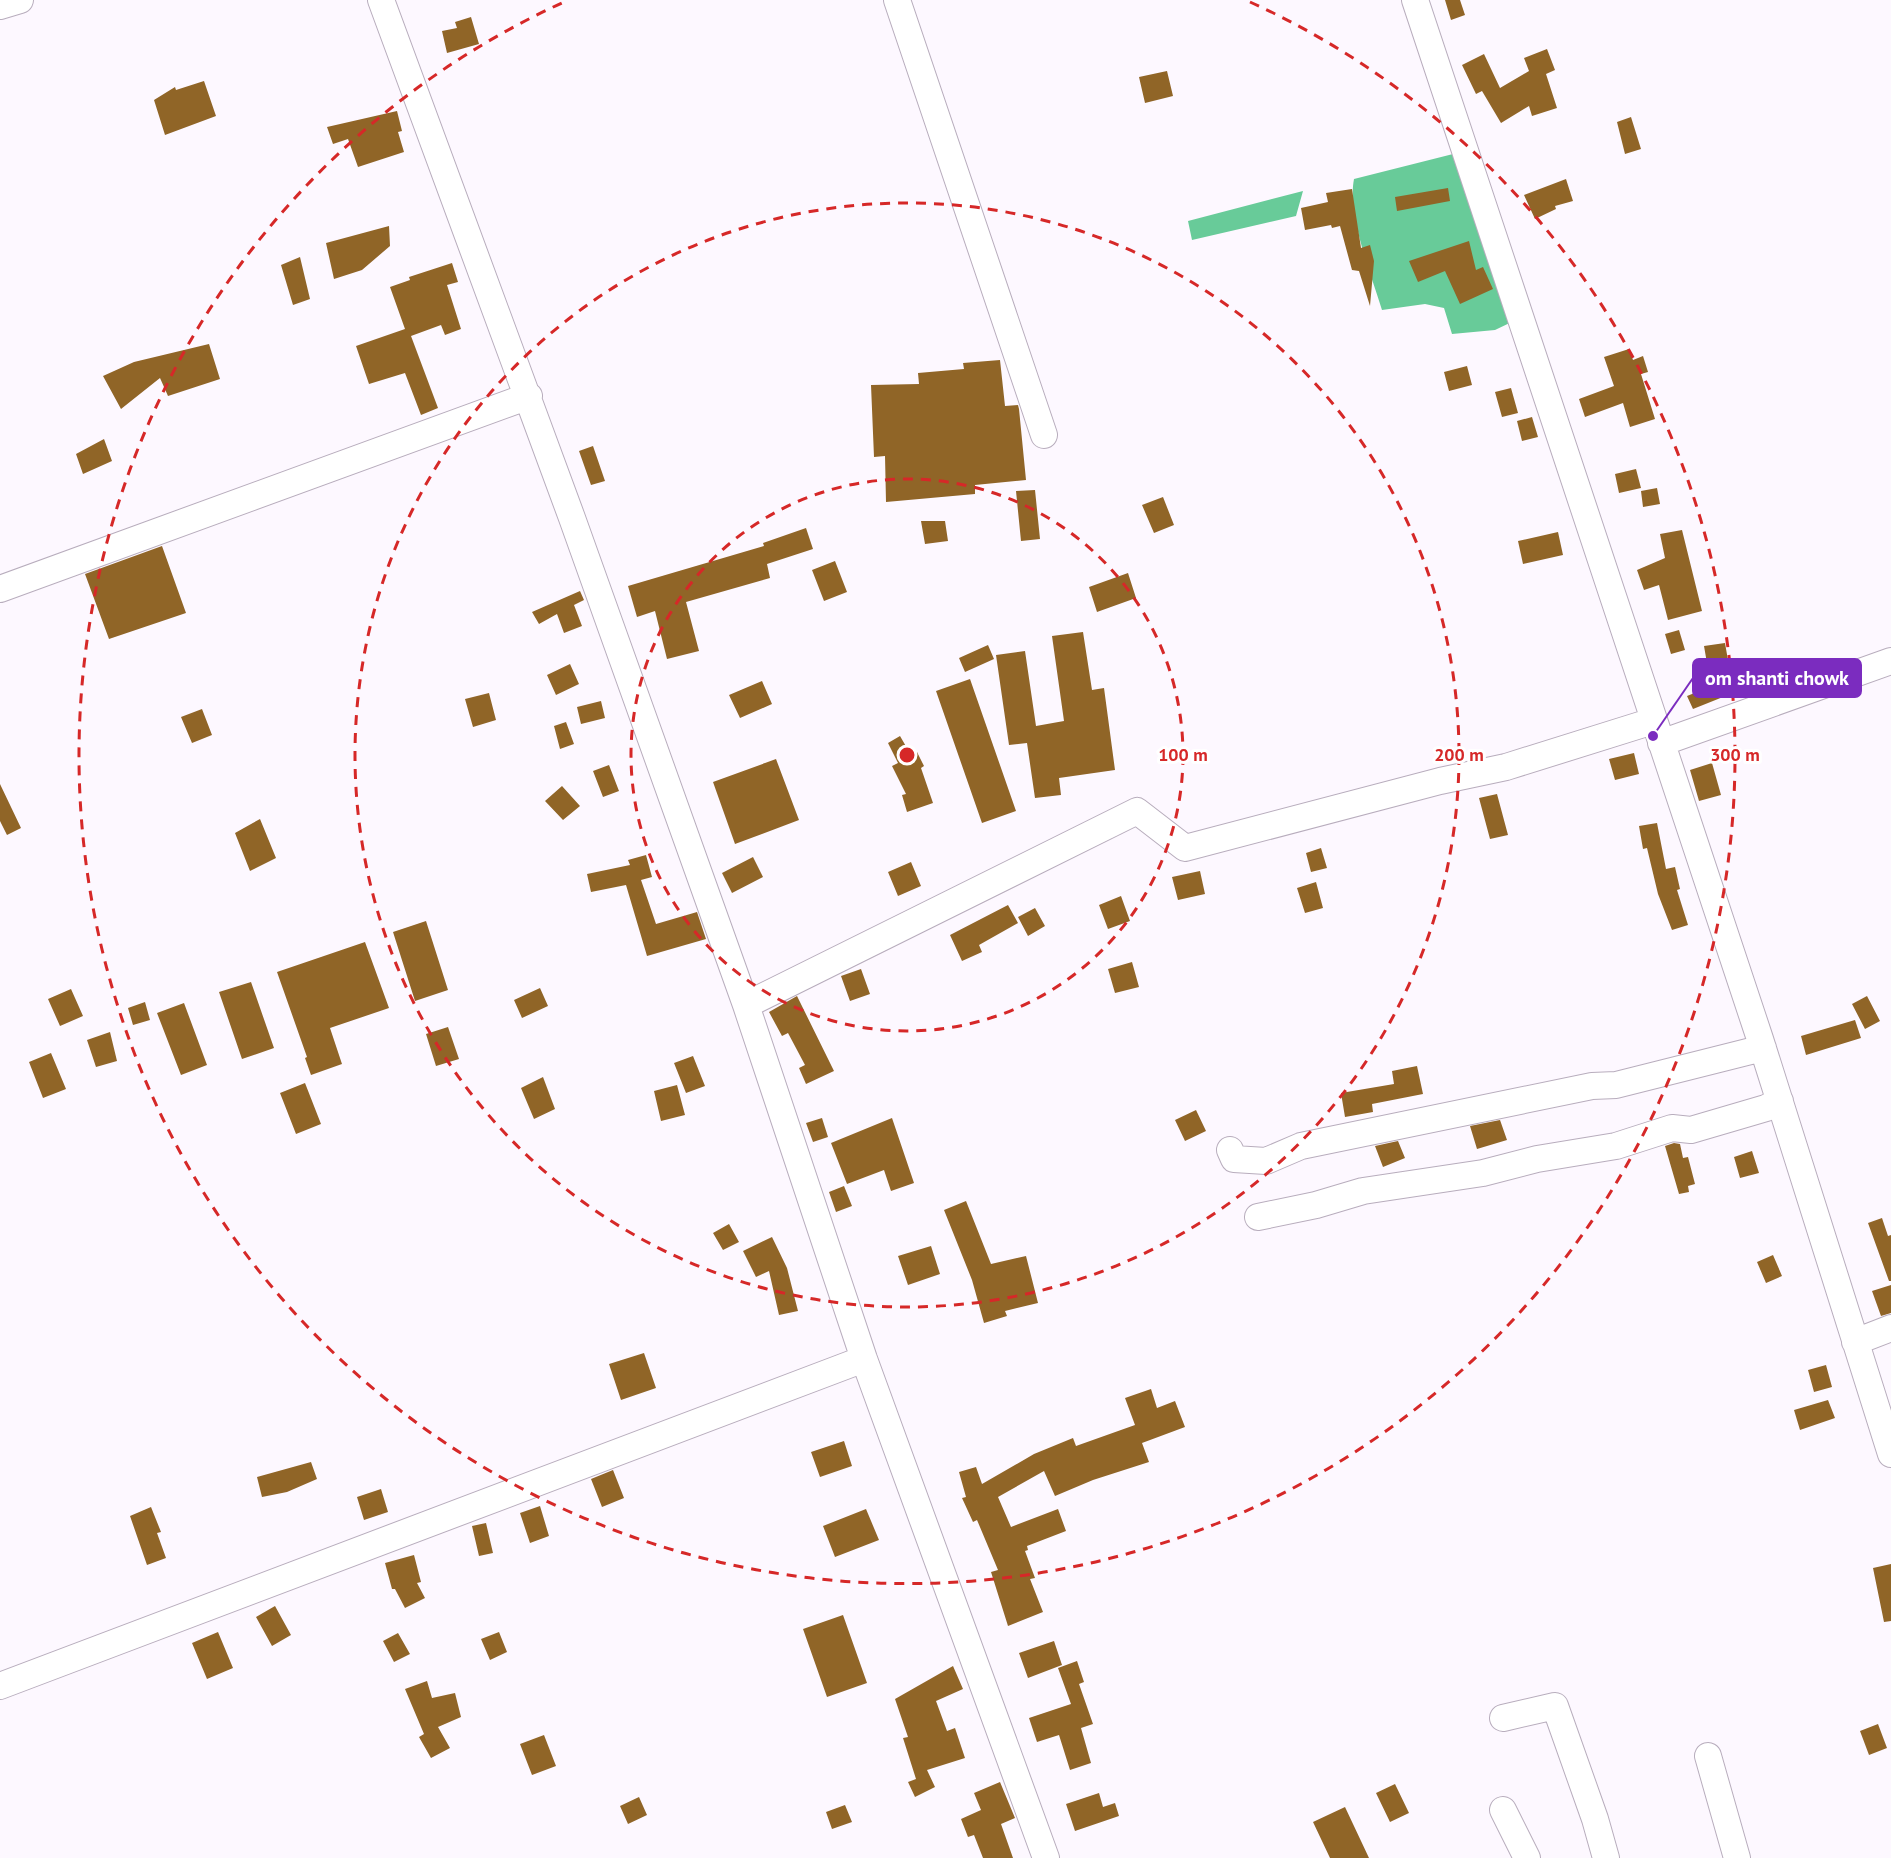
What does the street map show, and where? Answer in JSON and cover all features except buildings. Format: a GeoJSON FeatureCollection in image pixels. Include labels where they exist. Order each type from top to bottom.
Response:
{"type":"FeatureCollection","features":[{"type":"Feature","properties":{"kind":"street"},"geometry":{"type":"LineString","coordinates":[[0,6],[20,0]]}},
{"type":"Feature","properties":{"kind":"street"},"geometry":{"type":"LineString","coordinates":[[381,0],[528,396],[746,1005],[864,1359],[1046,1858]]}},
{"type":"Feature","properties":{"kind":"street"},"geometry":{"type":"LineString","coordinates":[[897,0],[1044,435]]}},
{"type":"Feature","properties":{"kind":"street"},"geometry":{"type":"LineString","coordinates":[[1415,0],[1763,1048],[1891,1455]]}},
{"type":"Feature","properties":{"kind":"street"},"geometry":{"type":"LineString","coordinates":[[0,589],[528,396]]}},
{"type":"Feature","properties":{"kind":"street"},"geometry":{"type":"LineString","coordinates":[[746,1005],[1137,811],[1185,848],[1440,781],[1657,732],[1891,661]]}},
{"type":"Feature","properties":{"kind":"street"},"geometry":{"type":"LineString","coordinates":[[1230,1150],[1234,1159],[1266,1161],[1300,1146],[1592,1086],[1616,1085],[1763,1048]]}},
{"type":"Feature","properties":{"kind":"street"},"geometry":{"type":"LineString","coordinates":[[1258,1216],[1316,1205],[1363,1191],[1483,1173],[1537,1159],[1616,1146],[1672,1128],[1691,1130],[1780,1101]]}},
{"type":"Feature","properties":{"kind":"street"},"geometry":{"type":"LineString","coordinates":[[1856,1342],[1891,1328]]}},
{"type":"Feature","properties":{"kind":"street"},"geometry":{"type":"LineString","coordinates":[[0,1686],[864,1359]]}},
{"type":"Feature","properties":{"kind":"street"},"geometry":{"type":"LineString","coordinates":[[1503,1718],[1555,1706],[1595,1819],[1606,1858]]}},
{"type":"Feature","properties":{"kind":"street"},"geometry":{"type":"LineString","coordinates":[[1708,1756],[1737,1858]]}},
{"type":"Feature","properties":{"kind":"street"},"geometry":{"type":"LineString","coordinates":[[1503,1810],[1527,1858]]}},
{"type":"Feature","properties":{"kind":"green space"},"geometry":{"type":"Polygon","coordinates":[[[1461,152],[1518,319],[1495,330],[1452,334],[1444,308],[1425,304],[1382,310],[1361,244],[1353,193],[1354,179],[1461,152]]]}},
{"type":"Feature","properties":{"kind":"green space"},"geometry":{"type":"Polygon","coordinates":[[[1303,191],[1296,216],[1192,240],[1188,221],[1303,191]]]}},
{"type":"Feature","properties":{"kind":"place","name":"om shanti chowk"},"geometry":{"type":"Point","coordinates":[1653,736]}}]}
